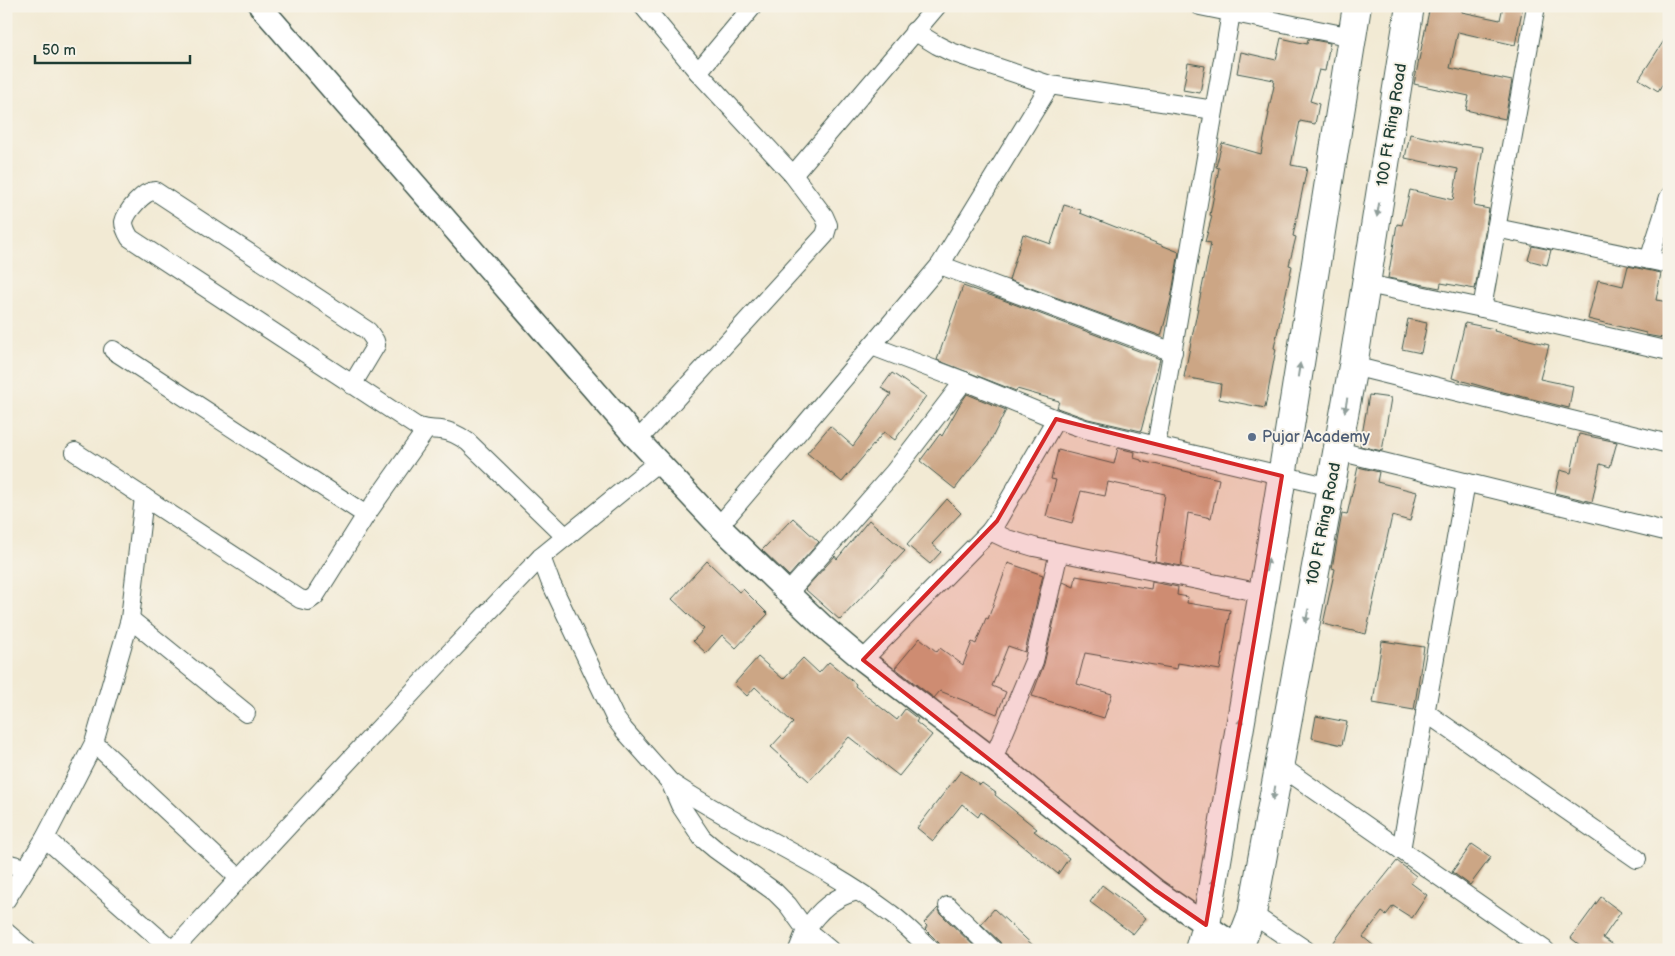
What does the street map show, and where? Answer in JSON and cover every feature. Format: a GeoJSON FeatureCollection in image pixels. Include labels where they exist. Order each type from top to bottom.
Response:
{"type":"FeatureCollection","features":[{"type":"Feature","properties":{"kind":"main road"},"geometry":{"type":"LineString","coordinates":[[1202,937],[1282,476],[1357,6]]}},
{"type":"Feature","properties":{"kind":"main road","name":"100 Ft Ring Road"},"geometry":{"type":"LineString","coordinates":[[1240,949],[1252,914],[1338,451],[1367,284],[1410,6]]}},
{"type":"Feature","properties":{"kind":"street"},"geometry":{"type":"LineString","coordinates":[[260,6],[638,440],[719,526],[788,594],[863,660],[993,759],[1155,890],[1202,937],[1240,949]]}},
{"type":"Feature","properties":{"kind":"street"},"geometry":{"type":"LineString","coordinates":[[638,440],[825,235],[828,225],[824,216],[793,176],[698,72],[643,6]]}},
{"type":"Feature","properties":{"kind":"street"},"geometry":{"type":"LineString","coordinates":[[698,72],[753,6]]}},
{"type":"Feature","properties":{"kind":"street"},"geometry":{"type":"LineString","coordinates":[[793,176],[937,6]]}},
{"type":"Feature","properties":{"kind":"street"},"geometry":{"type":"LineString","coordinates":[[1200,6],[1352,37]]}},
{"type":"Feature","properties":{"kind":"street"},"geometry":{"type":"LineString","coordinates":[[1482,308],[1536,6]]}},
{"type":"Feature","properties":{"kind":"street"},"geometry":{"type":"LineString","coordinates":[[1156,446],[1231,13]]}},
{"type":"Feature","properties":{"kind":"street"},"geometry":{"type":"LineString","coordinates":[[914,31],[951,52],[1050,85],[1214,110]]}},
{"type":"Feature","properties":{"kind":"street"},"geometry":{"type":"LineString","coordinates":[[719,526],[940,266],[1050,85]]}},
{"type":"Feature","properties":{"kind":"street"},"geometry":{"type":"LineString","coordinates":[[352,385],[376,346],[368,331],[155,192],[150,191],[146,193],[130,210],[124,220],[124,227],[130,238],[352,385],[416,426],[426,430],[441,430],[455,433],[468,442],[566,537]]}},
{"type":"Feature","properties":{"kind":"street"},"geometry":{"type":"LineString","coordinates":[[1649,260],[1669,197]]}},
{"type":"Feature","properties":{"kind":"street"},"geometry":{"type":"LineString","coordinates":[[1496,228],[1669,264]]}},
{"type":"Feature","properties":{"kind":"street"},"geometry":{"type":"LineString","coordinates":[[940,266],[1173,352]]}},
{"type":"Feature","properties":{"kind":"street"},"geometry":{"type":"LineString","coordinates":[[1367,284],[1482,308],[1669,352]]}},
{"type":"Feature","properties":{"kind":"street"},"geometry":{"type":"LineString","coordinates":[[872,346],[1056,419],[1086,429],[1331,487]]}},
{"type":"Feature","properties":{"kind":"street"},"geometry":{"type":"LineString","coordinates":[[113,350],[366,515]]}},
{"type":"Feature","properties":{"kind":"street"},"geometry":{"type":"LineString","coordinates":[[1353,366],[1669,444]]}},
{"type":"Feature","properties":{"kind":"street"},"geometry":{"type":"LineString","coordinates":[[788,594],[894,472],[964,382]]}},
{"type":"Feature","properties":{"kind":"street"},"geometry":{"type":"LineString","coordinates":[[863,660],[990,531],[1056,419]]}},
{"type":"Feature","properties":{"kind":"street"},"geometry":{"type":"LineString","coordinates":[[75,452],[304,601],[308,601],[315,596],[366,515],[426,430]]}},
{"type":"Feature","properties":{"kind":"street"},"geometry":{"type":"LineString","coordinates":[[1338,451],[1669,532]]}},
{"type":"Feature","properties":{"kind":"street"},"geometry":{"type":"LineString","coordinates":[[44,838],[172,950],[541,557],[658,462]]}},
{"type":"Feature","properties":{"kind":"street"},"geometry":{"type":"LineString","coordinates":[[1401,850],[1466,482]]}},
{"type":"Feature","properties":{"kind":"street"},"geometry":{"type":"LineString","coordinates":[[6,900],[44,838],[94,744],[130,618],[144,497]]}},
{"type":"Feature","properties":{"kind":"street"},"geometry":{"type":"LineString","coordinates":[[990,531],[1020,544],[1262,593]]}},
{"type":"Feature","properties":{"kind":"street"},"geometry":{"type":"LineString","coordinates":[[993,759],[1034,661],[1059,552]]}},
{"type":"Feature","properties":{"kind":"street"},"geometry":{"type":"LineString","coordinates":[[541,557],[550,581],[615,718],[670,782],[696,800],[858,891],[892,914],[931,950]]}},
{"type":"Feature","properties":{"kind":"street"},"geometry":{"type":"LineString","coordinates":[[130,618],[246,713]]}},
{"type":"Feature","properties":{"kind":"street"},"geometry":{"type":"LineString","coordinates":[[1425,712],[1637,859]]}},
{"type":"Feature","properties":{"kind":"street"},"geometry":{"type":"LineString","coordinates":[[94,744],[239,878]]}},
{"type":"Feature","properties":{"kind":"street"},"geometry":{"type":"LineString","coordinates":[[1279,765],[1545,950]]}},
{"type":"Feature","properties":{"kind":"street"},"geometry":{"type":"LineString","coordinates":[[670,782],[680,804],[702,838],[775,892],[788,905],[806,930],[830,950]]}},
{"type":"Feature","properties":{"kind":"street"},"geometry":{"type":"LineString","coordinates":[[6,863],[25,868]]}},
{"type":"Feature","properties":{"kind":"street"},"geometry":{"type":"LineString","coordinates":[[798,950],[806,930],[814,917],[830,902],[844,894],[858,891]]}},
{"type":"Feature","properties":{"kind":"street"},"geometry":{"type":"LineString","coordinates":[[948,906],[993,950]]}},
{"type":"Feature","properties":{"kind":"street"},"geometry":{"type":"LineString","coordinates":[[1252,914],[1306,950]]}},
{"type":"Feature","properties":{"kind":"street"},"geometry":{"type":"LineString","coordinates":[[6,932],[27,950]]}},
{"type":"Feature","properties":{"kind":"highlighted area"},"geometry":{"type":"Polygon","coordinates":[[[1056,419],[1282,476],[1206,925],[1155,890],[863,660],[997,521],[1056,419]]]}},
{"type":"Feature","properties":{"kind":"building"},"geometry":{"type":"Polygon","coordinates":[[[1430,6],[1450,6],[1462,9],[1462,12],[1500,20],[1503,6],[1523,6],[1515,45],[1458,32],[1450,68],[1512,81],[1505,119],[1466,110],[1469,96],[1414,84],[1430,6]]]}},
{"type":"Feature","properties":{"kind":"building"},"geometry":{"type":"Polygon","coordinates":[[[1669,33],[1669,74],[1658,91],[1639,79],[1669,33]]]}},
{"type":"Feature","properties":{"kind":"building"},"geometry":{"type":"Polygon","coordinates":[[[1281,38],[1307,44],[1308,39],[1330,43],[1325,71],[1319,70],[1310,101],[1319,104],[1315,124],[1300,121],[1291,165],[1307,168],[1293,236],[1296,237],[1289,265],[1292,266],[1274,348],[1276,349],[1265,408],[1219,399],[1221,384],[1184,377],[1211,243],[1205,242],[1212,216],[1210,215],[1219,168],[1216,167],[1222,143],[1261,154],[1274,86],[1274,80],[1237,73],[1241,52],[1276,60],[1281,38]]]}},
{"type":"Feature","properties":{"kind":"building"},"geometry":{"type":"Polygon","coordinates":[[[1188,63],[1205,66],[1200,93],[1183,90],[1188,63]]]}},
{"type":"Feature","properties":{"kind":"building"},"geometry":{"type":"Polygon","coordinates":[[[1410,134],[1462,145],[1483,147],[1474,206],[1489,209],[1475,289],[1441,283],[1440,288],[1388,278],[1397,224],[1402,225],[1410,190],[1453,200],[1458,169],[1405,158],[1410,134]]]}},
{"type":"Feature","properties":{"kind":"building"},"geometry":{"type":"Polygon","coordinates":[[[1064,205],[1081,210],[1080,213],[1179,252],[1171,299],[1161,336],[1009,280],[1023,234],[1051,244],[1064,205]]]}},
{"type":"Feature","properties":{"kind":"building"},"geometry":{"type":"Polygon","coordinates":[[[1532,246],[1551,250],[1547,265],[1528,260],[1532,246]]]}},
{"type":"Feature","properties":{"kind":"building"},"geometry":{"type":"Polygon","coordinates":[[[1628,266],[1661,273],[1656,300],[1669,302],[1669,339],[1646,335],[1646,333],[1588,319],[1598,280],[1623,286],[1628,266]]]}},
{"type":"Feature","properties":{"kind":"building"},"geometry":{"type":"Polygon","coordinates":[[[963,286],[1160,359],[1141,431],[1088,419],[1057,408],[1059,401],[1017,389],[1016,391],[937,360],[963,286]]]}},
{"type":"Feature","properties":{"kind":"building"},"geometry":{"type":"Polygon","coordinates":[[[1408,319],[1427,323],[1421,353],[1402,349],[1408,319]]]}},
{"type":"Feature","properties":{"kind":"building"},"geometry":{"type":"Polygon","coordinates":[[[1465,323],[1495,329],[1494,331],[1549,345],[1540,379],[1573,386],[1569,408],[1452,378],[1465,323]]]}},
{"type":"Feature","properties":{"kind":"building"},"geometry":{"type":"Polygon","coordinates":[[[892,373],[926,396],[895,440],[884,432],[842,482],[807,453],[830,426],[853,446],[891,394],[881,388],[892,373]]]}},
{"type":"Feature","properties":{"kind":"building"},"geometry":{"type":"Polygon","coordinates":[[[967,394],[1006,410],[988,446],[955,489],[920,461],[940,434],[942,436],[967,394]]]}},
{"type":"Feature","properties":{"kind":"building"},"geometry":{"type":"Polygon","coordinates":[[[1369,395],[1391,398],[1382,451],[1360,446],[1369,395]]]}},
{"type":"Feature","properties":{"kind":"building"},"geometry":{"type":"Polygon","coordinates":[[[1579,434],[1617,442],[1610,467],[1600,464],[1592,502],[1555,493],[1560,470],[1571,473],[1579,434]]]}},
{"type":"Feature","properties":{"kind":"building"},"geometry":{"type":"Polygon","coordinates":[[[1118,448],[1135,452],[1134,458],[1141,461],[1219,479],[1211,518],[1188,513],[1181,566],[1155,561],[1165,494],[1108,482],[1105,496],[1081,491],[1072,523],[1046,516],[1056,480],[1051,479],[1058,450],[1114,464],[1118,448]]]}},
{"type":"Feature","properties":{"kind":"building"},"geometry":{"type":"Polygon","coordinates":[[[1358,467],[1379,472],[1377,482],[1417,492],[1410,521],[1392,516],[1366,634],[1323,624],[1335,569],[1332,568],[1342,514],[1347,515],[1358,467]]]}},
{"type":"Feature","properties":{"kind":"building"},"geometry":{"type":"Polygon","coordinates":[[[947,499],[961,513],[932,544],[941,552],[930,564],[907,545],[947,499]]]}},
{"type":"Feature","properties":{"kind":"building"},"geometry":{"type":"Polygon","coordinates":[[[793,518],[819,542],[789,576],[762,550],[793,518]]]}},
{"type":"Feature","properties":{"kind":"building"},"geometry":{"type":"Polygon","coordinates":[[[869,520],[905,551],[840,620],[805,589],[835,556],[837,559],[869,520]]]}},
{"type":"Feature","properties":{"kind":"building"},"geometry":{"type":"Polygon","coordinates":[[[707,561],[739,592],[743,589],[768,614],[736,648],[722,635],[706,653],[693,641],[704,629],[672,599],[707,561]]]}},
{"type":"Feature","properties":{"kind":"building"},"geometry":{"type":"Polygon","coordinates":[[[1008,563],[1043,575],[1025,652],[1008,646],[992,686],[1006,692],[997,714],[940,691],[934,698],[895,668],[920,638],[937,652],[940,648],[963,665],[972,642],[976,644],[986,618],[988,619],[1008,563]]]}},
{"type":"Feature","properties":{"kind":"building"},"geometry":{"type":"Polygon","coordinates":[[[1076,576],[1151,589],[1152,582],[1178,587],[1177,595],[1188,597],[1187,603],[1230,610],[1220,670],[1178,663],[1177,669],[1085,653],[1077,684],[1112,694],[1104,718],[1032,696],[1044,664],[1063,582],[1074,587],[1076,576]]]}},
{"type":"Feature","properties":{"kind":"building"},"geometry":{"type":"Polygon","coordinates":[[[1382,641],[1424,647],[1414,710],[1373,703],[1382,641]]]}},
{"type":"Feature","properties":{"kind":"building"},"geometry":{"type":"Polygon","coordinates":[[[758,657],[783,679],[803,658],[819,673],[829,662],[897,720],[905,709],[918,719],[916,722],[932,735],[899,776],[849,737],[809,781],[771,747],[793,723],[755,687],[747,696],[734,684],[758,657]]]}},
{"type":"Feature","properties":{"kind":"building"},"geometry":{"type":"Polygon","coordinates":[[[1316,716],[1347,722],[1342,745],[1312,738],[1316,716]]]}},
{"type":"Feature","properties":{"kind":"building"},"geometry":{"type":"Polygon","coordinates":[[[961,771],[980,785],[982,783],[996,793],[995,795],[1037,829],[1034,831],[1069,858],[1058,874],[981,812],[978,817],[962,804],[933,841],[917,828],[961,771]]]}},
{"type":"Feature","properties":{"kind":"building"},"geometry":{"type":"Polygon","coordinates":[[[1472,844],[1491,857],[1470,885],[1452,872],[1472,844]]]}},
{"type":"Feature","properties":{"kind":"building"},"geometry":{"type":"Polygon","coordinates":[[[1397,861],[1416,876],[1411,883],[1427,895],[1412,918],[1393,906],[1386,915],[1382,912],[1363,937],[1379,950],[1328,950],[1352,917],[1397,861]]]}},
{"type":"Feature","properties":{"kind":"building"},"geometry":{"type":"Polygon","coordinates":[[[1102,885],[1146,918],[1133,934],[1090,902],[1102,885]]]}},
{"type":"Feature","properties":{"kind":"building"},"geometry":{"type":"Polygon","coordinates":[[[1601,897],[1621,912],[1603,938],[1621,950],[1586,950],[1571,938],[1601,897]]]}},
{"type":"Feature","properties":{"kind":"building"},"geometry":{"type":"Polygon","coordinates":[[[938,908],[941,914],[978,950],[941,950],[939,943],[925,929],[927,926],[924,923],[938,908]]]}},
{"type":"Feature","properties":{"kind":"building"},"geometry":{"type":"Polygon","coordinates":[[[994,909],[1038,950],[1003,950],[1000,942],[981,924],[994,909]]]}},
{"type":"Feature","properties":{"kind":"place","name":"Pujar Academy"},"geometry":{"type":"Point","coordinates":[1252,437]}}]}
